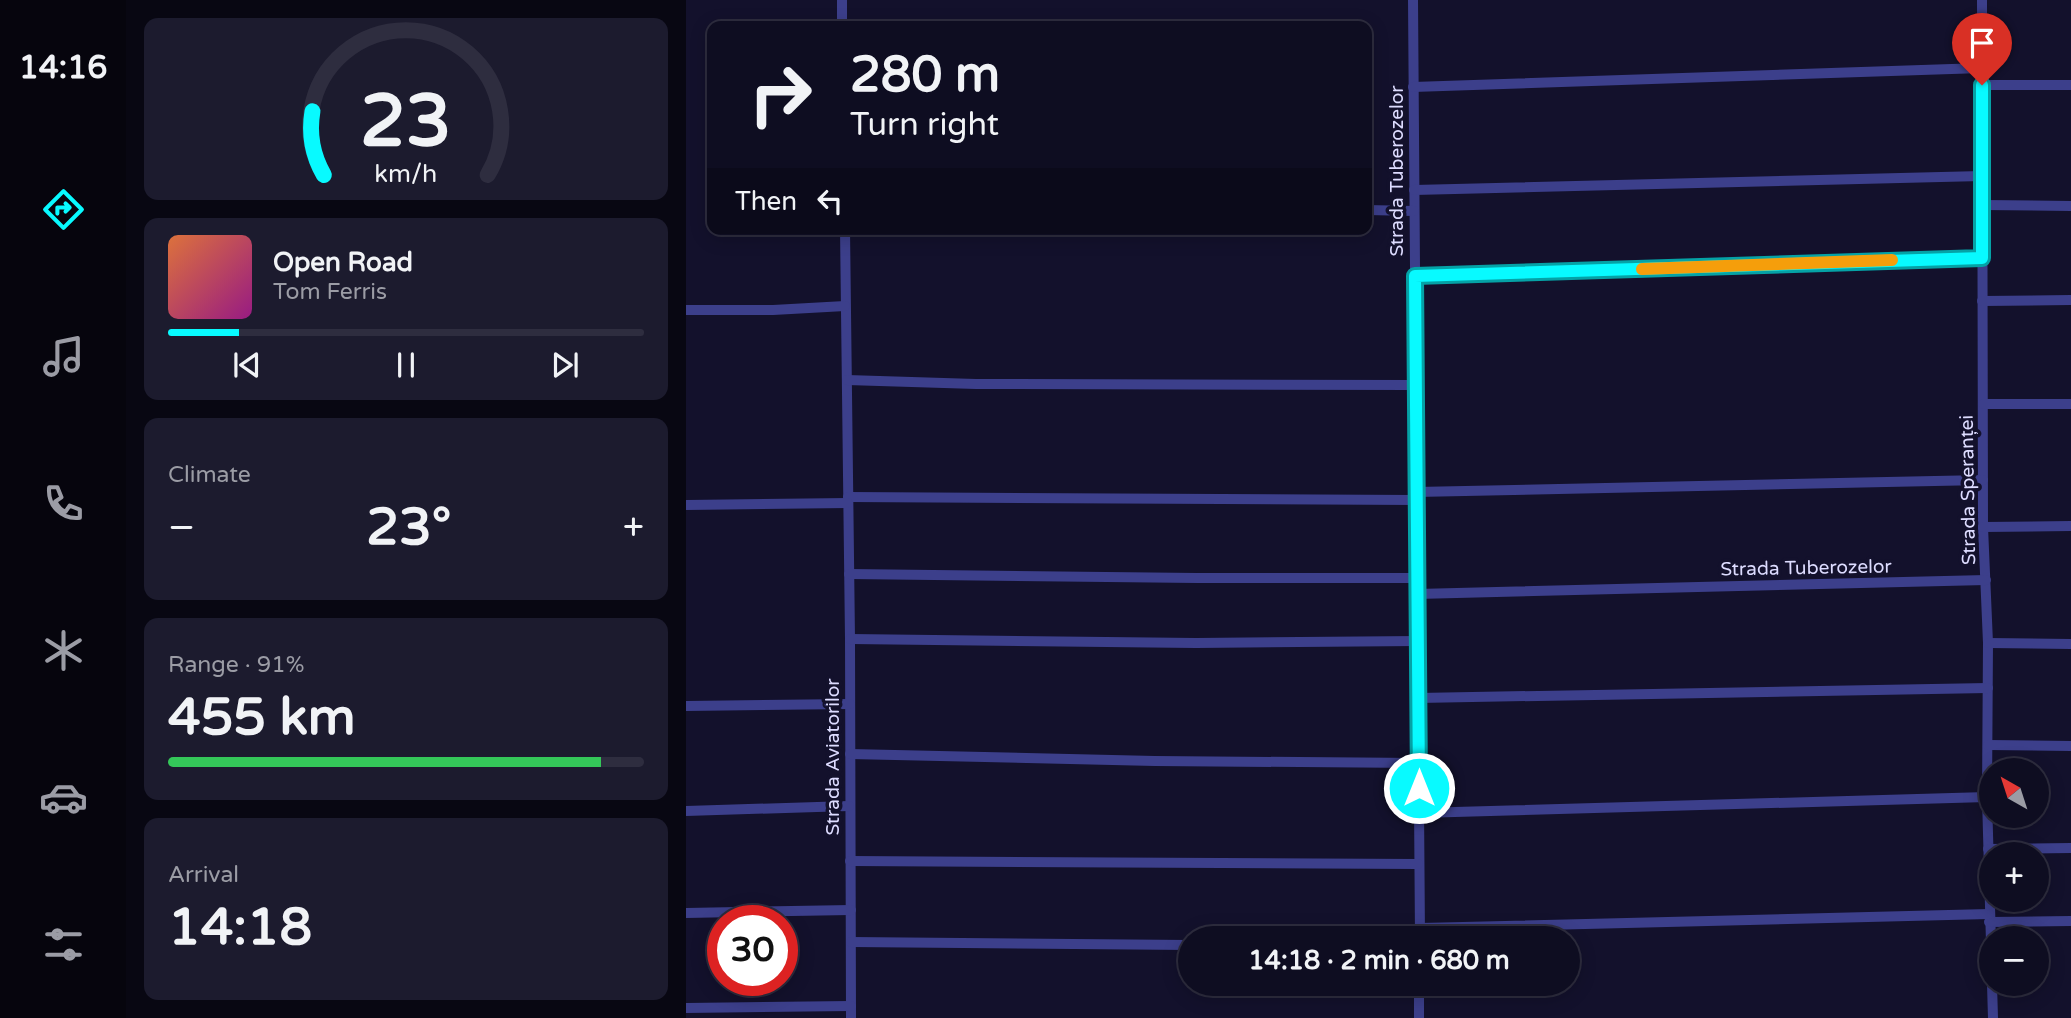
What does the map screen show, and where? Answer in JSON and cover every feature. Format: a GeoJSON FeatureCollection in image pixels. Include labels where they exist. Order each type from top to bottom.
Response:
{"type":"FeatureCollection","features":[{"type":"Feature","properties":{"kind":"street"},"geometry":{"type":"LineString","coordinates":[[842,0],[842,21]]}},
{"type":"Feature","properties":{"kind":"street","name":"Strada Tuberozelor"},"geometry":{"type":"LineString","coordinates":[[1413,0],[1420,926]]}},
{"type":"Feature","properties":{"kind":"street","name":"Strada Speranței"},"geometry":{"type":"LineString","coordinates":[[1982,0],[1983,527],[1988,643],[1988,758]]}},
{"type":"Feature","properties":{"kind":"street"},"geometry":{"type":"LineString","coordinates":[[1413,87],[1982,68]]}},
{"type":"Feature","properties":{"kind":"street"},"geometry":{"type":"LineString","coordinates":[[1982,85],[2071,85]]}},
{"type":"Feature","properties":{"kind":"street"},"geometry":{"type":"LineString","coordinates":[[1414,190],[1982,176]]}},
{"type":"Feature","properties":{"kind":"street"},"geometry":{"type":"LineString","coordinates":[[1982,205],[2071,206]]}},
{"type":"Feature","properties":{"kind":"street"},"geometry":{"type":"LineString","coordinates":[[1372,210],[1414,211]]}},
{"type":"Feature","properties":{"kind":"street","name":"Strada Aviatorilor"},"geometry":{"type":"LineString","coordinates":[[845,235],[851,1018]]}},
{"type":"Feature","properties":{"kind":"street"},"geometry":{"type":"LineString","coordinates":[[1415,276],[1982,258]]}},
{"type":"Feature","properties":{"kind":"street"},"geometry":{"type":"LineString","coordinates":[[1982,301],[2071,300]]}},
{"type":"Feature","properties":{"kind":"street"},"geometry":{"type":"LineString","coordinates":[[686,310],[773,310],[845,306]]}},
{"type":"Feature","properties":{"kind":"street"},"geometry":{"type":"LineString","coordinates":[[847,380],[976,384],[1416,385]]}},
{"type":"Feature","properties":{"kind":"street"},"geometry":{"type":"LineString","coordinates":[[1983,404],[2071,404]]}},
{"type":"Feature","properties":{"kind":"street"},"geometry":{"type":"LineString","coordinates":[[686,505],[848,500],[1416,496],[1983,480]]}},
{"type":"Feature","properties":{"kind":"street"},"geometry":{"type":"LineString","coordinates":[[1983,527],[2071,526]]}},
{"type":"Feature","properties":{"kind":"street"},"geometry":{"type":"LineString","coordinates":[[849,574],[1417,578]]}},
{"type":"Feature","properties":{"kind":"street","name":"Strada Tuberozelor"},"geometry":{"type":"LineString","coordinates":[[1417,594],[1986,580]]}},
{"type":"Feature","properties":{"kind":"street"},"geometry":{"type":"LineString","coordinates":[[850,639],[1182,643],[1418,641]]}},
{"type":"Feature","properties":{"kind":"street"},"geometry":{"type":"LineString","coordinates":[[1988,643],[2071,644]]}},
{"type":"Feature","properties":{"kind":"street"},"geometry":{"type":"LineString","coordinates":[[1418,698],[1988,688]]}},
{"type":"Feature","properties":{"kind":"street"},"geometry":{"type":"LineString","coordinates":[[686,706],[850,704]]}},
{"type":"Feature","properties":{"kind":"street"},"geometry":{"type":"LineString","coordinates":[[1988,745],[2071,746]]}},
{"type":"Feature","properties":{"kind":"street"},"geometry":{"type":"LineString","coordinates":[[850,754],[1155,761],[1419,763]]}},
{"type":"Feature","properties":{"kind":"street"},"geometry":{"type":"LineString","coordinates":[[1419,813],[1979,797]]}},
{"type":"Feature","properties":{"kind":"street"},"geometry":{"type":"LineString","coordinates":[[686,811],[849,806]]}},
{"type":"Feature","properties":{"kind":"street"},"geometry":{"type":"LineString","coordinates":[[2049,848],[2071,848]]}},
{"type":"Feature","properties":{"kind":"street"},"geometry":{"type":"LineString","coordinates":[[850,861],[1418,864]]}},
{"type":"Feature","properties":{"kind":"street"},"geometry":{"type":"LineString","coordinates":[[686,914],[851,910]]}},
{"type":"Feature","properties":{"kind":"street","name":"Strada Speranței"},"geometry":{"type":"LineString","coordinates":[[1989,912],[1989,926]]}},
{"type":"Feature","properties":{"kind":"street"},"geometry":{"type":"LineString","coordinates":[[1580,929],[1989,918],[2071,921]]}},
{"type":"Feature","properties":{"kind":"street"},"geometry":{"type":"LineString","coordinates":[[851,942],[1178,945]]}},
{"type":"Feature","properties":{"kind":"street"},"geometry":{"type":"LineString","coordinates":[[1419,996],[1419,1018]]}},
{"type":"Feature","properties":{"kind":"street","name":"Strada Speranței"},"geometry":{"type":"LineString","coordinates":[[1992,996],[1993,1018]]}},
{"type":"Feature","properties":{"kind":"street"},"geometry":{"type":"LineString","coordinates":[[686,1008],[851,1006]]}},
{"type":"Feature","properties":{"kind":"slow traffic"},"geometry":{"type":"LineString","coordinates":[[1642,269],[1892,260]]}},
{"type":"Feature","properties":{"kind":"route"},"geometry":{"type":"LineString","coordinates":[[1419,788],[1415,276],[1982,258],[1982,85]]}}]}
